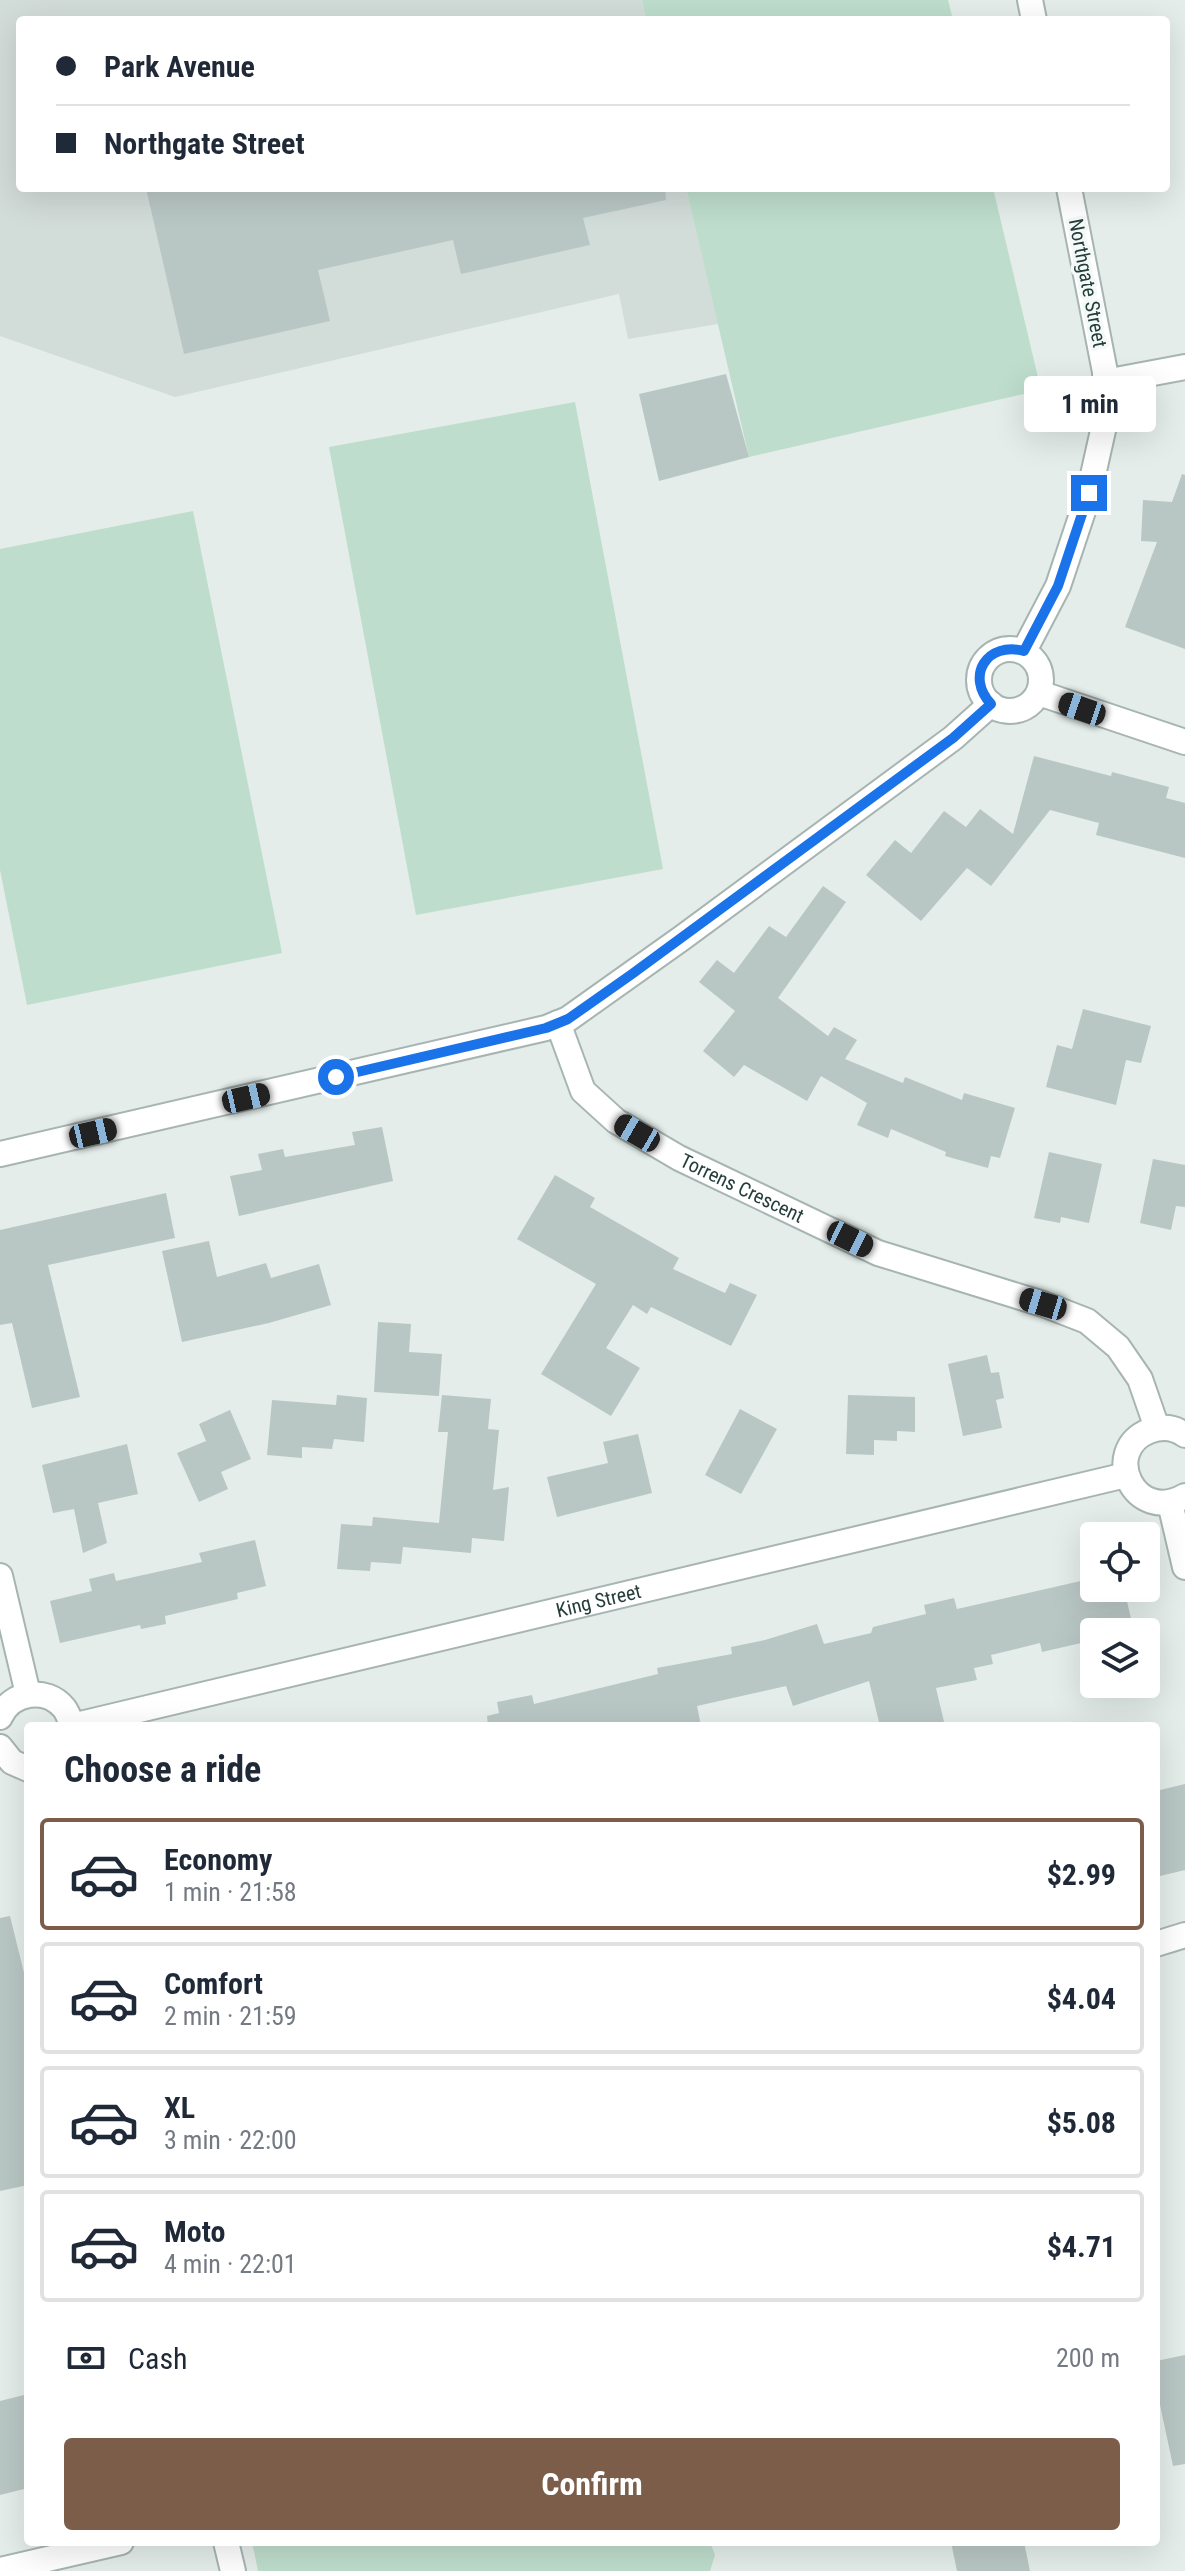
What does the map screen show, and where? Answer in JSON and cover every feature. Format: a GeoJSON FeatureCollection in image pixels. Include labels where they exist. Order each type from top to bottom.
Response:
{"type":"FeatureCollection","features":[{"type":"Feature","properties":{"kind":"street","name":"Northgate Street"},"geometry":{"type":"LineString","coordinates":[[1024,651],[1058,586],[1089,493],[1106,417],[1105,382],[1092,298],[1070,192]]}},
{"type":"Feature","properties":{"kind":"street"},"geometry":{"type":"LineString","coordinates":[[1105,382],[1185,367]]}},
{"type":"Feature","properties":{"kind":"street"},"geometry":{"type":"LineString","coordinates":[[1003,649],[1024,651],[1039,666],[1042,683],[1039,693],[1026,707],[1002,710],[983,696],[980,674],[986,660],[1003,649]]}},
{"type":"Feature","properties":{"kind":"street"},"geometry":{"type":"LineString","coordinates":[[1039,693],[1185,742]]}},
{"type":"Feature","properties":{"kind":"street"},"geometry":{"type":"LineString","coordinates":[[0,1154],[531,1032],[568,1019],[806,848],[953,738],[991,704]]}},
{"type":"Feature","properties":{"kind":"street","name":"Torrens Crescent"},"geometry":{"type":"LineString","coordinates":[[558,1023],[583,1091],[616,1121],[679,1158],[878,1253],[1043,1304],[1087,1321],[1118,1347],[1140,1379],[1157,1428]]}},
{"type":"Feature","properties":{"kind":"street"},"geometry":{"type":"LineString","coordinates":[[1185,1435],[1169,1428],[1157,1428],[1141,1435],[1131,1446],[1125,1461],[1126,1475],[1140,1496],[1153,1502],[1177,1500],[1185,1567]]}},
{"type":"Feature","properties":{"kind":"street","name":"King Street"},"geometry":{"type":"LineString","coordinates":[[89,1722],[1126,1475]]}},
{"type":"Feature","properties":{"kind":"street"},"geometry":{"type":"LineString","coordinates":[[0,1576],[28,1694]]}},
{"type":"Feature","properties":{"kind":"street"},"geometry":{"type":"LineString","coordinates":[[0,1717],[13,1701],[28,1694],[40,1694],[52,1698],[65,1710],[70,1722]]}},
{"type":"Feature","properties":{"kind":"street"},"geometry":{"type":"LineString","coordinates":[[0,1747],[12,1762],[24,1767]]}},
{"type":"Feature","properties":{"kind":"street"},"geometry":{"type":"LineString","coordinates":[[1160,1943],[1185,1935]]}},
{"type":"Feature","properties":{"kind":"street"},"geometry":{"type":"LineString","coordinates":[[0,2570],[104,2546]]}},
{"type":"Feature","properties":{"kind":"street"},"geometry":{"type":"LineString","coordinates":[[227,2546],[233,2571]]}},
{"type":"Feature","properties":{"kind":"shaded area"},"geometry":{"type":"Polygon","coordinates":[[[0,0],[642,0],[645,16],[16,16],[16,192],[687,192],[718,324],[628,339],[619,294],[175,397],[0,336],[0,0]]]}},
{"type":"Feature","properties":{"kind":"green space"},"geometry":{"type":"Polygon","coordinates":[[[642,0],[948,0],[952,16],[645,16],[642,0]]]}},
{"type":"Feature","properties":{"kind":"green space"},"geometry":{"type":"Polygon","coordinates":[[[687,192],[994,192],[1041,390],[749,457],[687,192]]]}},
{"type":"Feature","properties":{"kind":"green space"},"geometry":{"type":"Polygon","coordinates":[[[575,402],[663,869],[416,915],[329,447],[575,402]]]}},
{"type":"Feature","properties":{"kind":"green space"},"geometry":{"type":"Polygon","coordinates":[[[193,511],[282,953],[27,1005],[0,870],[0,549],[193,511]]]}},
{"type":"Feature","properties":{"kind":"green space"},"geometry":{"type":"Polygon","coordinates":[[[253,2546],[712,2546],[715,2555],[710,2571],[258,2571],[253,2546]]]}},
{"type":"Feature","properties":{"kind":"building"},"geometry":{"type":"Polygon","coordinates":[[[147,192],[665,192],[666,200],[583,218],[590,245],[461,274],[453,240],[318,270],[330,321],[184,354],[147,192]]]}},
{"type":"Feature","properties":{"kind":"building"},"geometry":{"type":"Polygon","coordinates":[[[726,374],[749,457],[659,481],[639,394],[726,374]]]}},
{"type":"Feature","properties":{"kind":"building"},"geometry":{"type":"Polygon","coordinates":[[[1182,474],[1185,475],[1185,649],[1125,627],[1157,542],[1141,541],[1143,500],[1172,502],[1182,474]]]}},
{"type":"Feature","properties":{"kind":"building"},"geometry":{"type":"Polygon","coordinates":[[[1034,756],[1169,787],[1166,798],[1185,803],[1185,858],[1096,835],[1099,823],[1050,810],[991,886],[967,868],[921,921],[866,875],[895,840],[911,853],[944,811],[966,827],[980,809],[1013,834],[1034,756]]]}},
{"type":"Feature","properties":{"kind":"building"},"geometry":{"type":"Polygon","coordinates":[[[823,886],[846,902],[778,998],[828,1036],[834,1027],[857,1040],[845,1059],[903,1083],[905,1077],[962,1100],[964,1093],[1015,1108],[1000,1158],[991,1156],[988,1168],[945,1156],[946,1152],[891,1129],[888,1138],[857,1125],[867,1103],[821,1076],[807,1101],[744,1065],[734,1077],[703,1051],[735,1011],[699,982],[717,960],[734,973],[769,926],[786,937],[823,886]]]}},
{"type":"Feature","properties":{"kind":"building"},"geometry":{"type":"Polygon","coordinates":[[[1083,1009],[1151,1026],[1141,1063],[1126,1060],[1116,1105],[1046,1087],[1057,1045],[1072,1049],[1083,1009]]]}},
{"type":"Feature","properties":{"kind":"building"},"geometry":{"type":"Polygon","coordinates":[[[382,1127],[393,1181],[239,1216],[230,1176],[262,1170],[258,1154],[283,1149],[285,1157],[355,1145],[352,1132],[382,1127]]]}},
{"type":"Feature","properties":{"kind":"building"},"geometry":{"type":"Polygon","coordinates":[[[1049,1152],[1102,1164],[1089,1223],[1061,1217],[1060,1223],[1034,1218],[1049,1152]]]}},
{"type":"Feature","properties":{"kind":"building"},"geometry":{"type":"Polygon","coordinates":[[[1153,1159],[1185,1165],[1185,1207],[1176,1206],[1171,1230],[1140,1223],[1153,1159]]]}},
{"type":"Feature","properties":{"kind":"building"},"geometry":{"type":"Polygon","coordinates":[[[555,1175],[595,1198],[590,1207],[679,1258],[673,1269],[725,1293],[730,1283],[757,1295],[731,1346],[651,1307],[647,1314],[633,1305],[606,1348],[640,1368],[611,1416],[541,1374],[596,1284],[517,1239],[555,1175]]]}},
{"type":"Feature","properties":{"kind":"building"},"geometry":{"type":"Polygon","coordinates":[[[166,1193],[175,1238],[48,1265],[80,1397],[32,1408],[12,1323],[0,1325],[0,1230],[166,1193]]]}},
{"type":"Feature","properties":{"kind":"building"},"geometry":{"type":"Polygon","coordinates":[[[209,1241],[217,1277],[266,1263],[271,1278],[319,1264],[331,1305],[269,1323],[182,1342],[162,1251],[209,1241]]]}},
{"type":"Feature","properties":{"kind":"building"},"geometry":{"type":"Polygon","coordinates":[[[378,1322],[411,1324],[409,1352],[442,1354],[439,1396],[374,1392],[378,1322]]]}},
{"type":"Feature","properties":{"kind":"building"},"geometry":{"type":"Polygon","coordinates":[[[987,1355],[991,1373],[999,1372],[1004,1398],[996,1400],[1002,1428],[963,1436],[948,1364],[987,1355]]]}},
{"type":"Feature","properties":{"kind":"building"},"geometry":{"type":"Polygon","coordinates":[[[337,1395],[367,1398],[364,1442],[334,1439],[332,1449],[302,1447],[302,1458],[267,1455],[272,1400],[336,1405],[337,1395]]]}},
{"type":"Feature","properties":{"kind":"building"},"geometry":{"type":"Polygon","coordinates":[[[442,1395],[491,1399],[488,1429],[499,1430],[493,1490],[509,1487],[504,1541],[472,1538],[471,1553],[403,1547],[401,1564],[371,1562],[370,1571],[337,1569],[341,1524],[372,1526],[373,1517],[439,1523],[448,1432],[438,1432],[442,1395]]]}},
{"type":"Feature","properties":{"kind":"building"},"geometry":{"type":"Polygon","coordinates":[[[848,1395],[915,1397],[915,1432],[897,1431],[897,1441],[874,1440],[874,1455],[846,1454],[848,1395]]]}},
{"type":"Feature","properties":{"kind":"building"},"geometry":{"type":"Polygon","coordinates":[[[740,1409],[777,1429],[741,1494],[705,1475],[740,1409]]]}},
{"type":"Feature","properties":{"kind":"building"},"geometry":{"type":"Polygon","coordinates":[[[230,1410],[251,1459],[221,1472],[228,1489],[199,1502],[177,1453],[206,1441],[199,1424],[230,1410]]]}},
{"type":"Feature","properties":{"kind":"building"},"geometry":{"type":"Polygon","coordinates":[[[638,1434],[652,1493],[557,1517],[547,1477],[608,1463],[603,1442],[638,1434]]]}},
{"type":"Feature","properties":{"kind":"building"},"geometry":{"type":"Polygon","coordinates":[[[127,1444],[138,1494],[98,1503],[107,1543],[83,1553],[74,1509],[53,1513],[42,1465],[127,1444]]]}},
{"type":"Feature","properties":{"kind":"building"},"geometry":{"type":"Polygon","coordinates":[[[255,1540],[266,1586],[237,1593],[238,1599],[165,1616],[166,1624],[141,1629],[140,1625],[60,1643],[50,1601],[92,1591],[89,1579],[114,1573],[116,1581],[202,1562],[199,1553],[255,1540]]]}},
{"type":"Feature","properties":{"kind":"building"},"geometry":{"type":"Polygon","coordinates":[[[1080,1581],[1080,1602],[1127,1602],[1131,1618],[1080,1618],[1080,1643],[1042,1652],[1040,1643],[991,1655],[993,1664],[974,1668],[977,1680],[936,1688],[944,1722],[879,1722],[869,1681],[793,1706],[786,1686],[697,1706],[700,1722],[488,1722],[487,1716],[499,1713],[497,1702],[532,1695],[534,1704],[658,1674],[657,1668],[732,1654],[731,1647],[817,1624],[824,1644],[871,1633],[873,1627],[926,1614],[924,1605],[954,1598],[957,1609],[1080,1581]]]}},
{"type":"Feature","properties":{"kind":"building"},"geometry":{"type":"Polygon","coordinates":[[[1185,1784],[1185,1870],[1160,1876],[1160,1790],[1185,1784]]]}},
{"type":"Feature","properties":{"kind":"building"},"geometry":{"type":"Polygon","coordinates":[[[10,1916],[24,1973],[24,2186],[0,2191],[0,1918],[10,1916]]]}},
{"type":"Feature","properties":{"kind":"building"},"geometry":{"type":"Polygon","coordinates":[[[1185,2355],[1185,2464],[1173,2466],[1160,2405],[1160,2360],[1185,2355]]]}},
{"type":"Feature","properties":{"kind":"building"},"geometry":{"type":"Polygon","coordinates":[[[24,2395],[24,2489],[0,2495],[0,2401],[24,2395]]]}},
{"type":"Feature","properties":{"kind":"building"},"geometry":{"type":"Polygon","coordinates":[[[952,2546],[1025,2546],[1030,2571],[957,2571],[952,2546]]]}},
{"type":"Feature","properties":{"kind":"route"},"geometry":{"type":"LineString","coordinates":[[336,1077],[546,1028],[568,1019],[953,738],[991,704],[983,696],[979,684],[986,660],[1003,649],[1024,651],[1058,586],[1089,493]]}}]}
